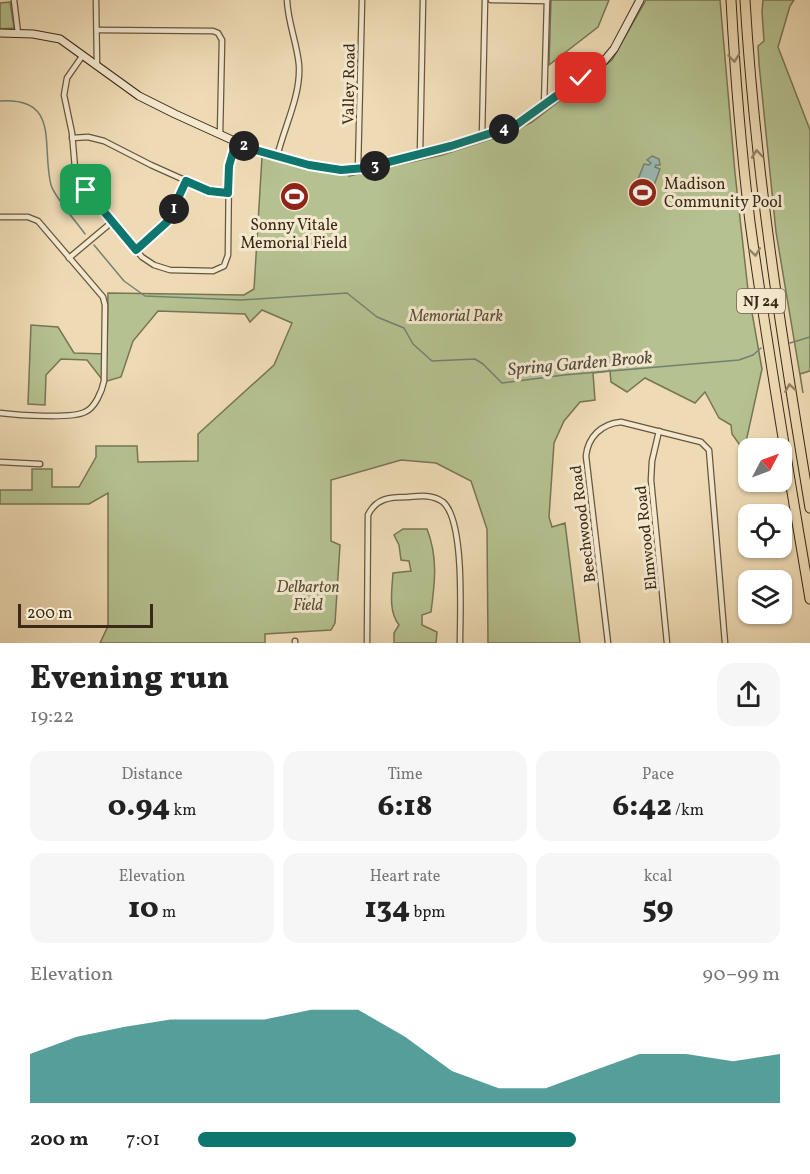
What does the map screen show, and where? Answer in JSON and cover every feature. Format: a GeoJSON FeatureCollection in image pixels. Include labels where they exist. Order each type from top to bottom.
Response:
{"type":"FeatureCollection","features":[{"type":"Feature","properties":{"kind":"highway","name":"NJ 24"},"geometry":{"type":"LineString","coordinates":[[730,0],[738,104],[764,321],[810,599]]}},
{"type":"Feature","properties":{"kind":"highway","name":"NJ 24"},"geometry":{"type":"LineString","coordinates":[[745,0],[765,219],[810,508]]}},
{"type":"Feature","properties":{"kind":"street"},"geometry":{"type":"LineString","coordinates":[[14,0],[18,33]]}},
{"type":"Feature","properties":{"kind":"street"},"geometry":{"type":"LineString","coordinates":[[96,0],[97,66]]}},
{"type":"Feature","properties":{"kind":"street"},"geometry":{"type":"LineString","coordinates":[[277,156],[299,73],[287,0]]}},
{"type":"Feature","properties":{"kind":"street","name":"Valley Road"},"geometry":{"type":"LineString","coordinates":[[358,169],[362,0]]}},
{"type":"Feature","properties":{"kind":"street"},"geometry":{"type":"LineString","coordinates":[[420,154],[423,0]]}},
{"type":"Feature","properties":{"kind":"street"},"geometry":{"type":"LineString","coordinates":[[482,136],[485,0]]}},
{"type":"Feature","properties":{"kind":"street"},"geometry":{"type":"LineString","coordinates":[[491,0],[547,1],[544,106]]}},
{"type":"Feature","properties":{"kind":"street"},"geometry":{"type":"LineString","coordinates":[[0,33],[52,36],[66,42],[139,96],[220,135],[277,156],[309,165],[341,170],[358,169],[420,154],[516,125],[609,55],[640,0]]}},
{"type":"Feature","properties":{"kind":"street"},"geometry":{"type":"LineString","coordinates":[[98,30],[213,31],[218,33],[222,40],[220,135]]}},
{"type":"Feature","properties":{"kind":"street"},"geometry":{"type":"LineString","coordinates":[[83,55],[69,72],[64,95],[77,175],[86,190],[147,262],[160,268],[213,272],[221,269],[226,263],[229,166],[236,142]]}},
{"type":"Feature","properties":{"kind":"street"},"geometry":{"type":"LineString","coordinates":[[72,138],[88,137],[104,141],[209,191],[228,193]]}},
{"type":"Feature","properties":{"kind":"street"},"geometry":{"type":"LineString","coordinates":[[136,250],[167,222],[186,181]]}},
{"type":"Feature","properties":{"kind":"street"},"geometry":{"type":"LineString","coordinates":[[0,217],[28,218],[38,221],[104,301],[104,381],[101,391],[89,410],[81,414],[34,416],[0,413]]}},
{"type":"Feature","properties":{"kind":"street"},"geometry":{"type":"LineString","coordinates":[[69,258],[112,222]]}},
{"type":"Feature","properties":{"kind":"street","name":"Beechwood Road"},"geometry":{"type":"LineString","coordinates":[[608,643],[587,450],[594,435],[603,427],[627,423],[701,442],[709,450],[725,643]]}},
{"type":"Feature","properties":{"kind":"street","name":"Elmwood Road"},"geometry":{"type":"LineString","coordinates":[[659,431],[652,460],[651,480],[667,643]]}},
{"type":"Feature","properties":{"kind":"street"},"geometry":{"type":"LineString","coordinates":[[0,462],[40,464]]}},
{"type":"Feature","properties":{"kind":"street"},"geometry":{"type":"LineString","coordinates":[[367,643],[368,515],[377,503],[388,498],[428,496],[444,503],[453,519],[460,574],[460,643]]}},
{"type":"Feature","properties":{"kind":"green space"},"geometry":{"type":"Polygon","coordinates":[[[551,0],[609,0],[598,27],[549,65],[551,0]]]}},
{"type":"Feature","properties":{"kind":"green space","name":"Memorial Park"},"geometry":{"type":"Polygon","coordinates":[[[646,0],[720,0],[748,290],[762,369],[747,438],[738,438],[738,442],[732,434],[731,425],[719,418],[705,392],[695,403],[645,378],[627,392],[611,382],[610,371],[593,373],[595,400],[580,402],[564,421],[554,443],[549,517],[552,527],[565,523],[580,643],[488,643],[487,529],[471,481],[436,463],[401,460],[331,480],[331,541],[340,545],[335,623],[331,630],[265,634],[265,643],[100,643],[108,626],[108,493],[89,504],[0,504],[0,490],[32,490],[32,469],[52,469],[52,487],[79,487],[96,457],[96,446],[137,446],[138,462],[198,461],[198,434],[274,365],[292,323],[262,310],[250,322],[245,314],[158,311],[133,341],[121,377],[104,382],[87,360],[61,359],[46,375],[45,405],[28,404],[31,325],[58,327],[74,353],[107,354],[108,293],[244,295],[254,289],[262,157],[349,173],[349,176],[442,155],[510,133],[532,122],[612,60],[646,0]]]}},
{"type":"Feature","properties":{"kind":"green space"},"geometry":{"type":"Polygon","coordinates":[[[763,0],[794,0],[790,6],[778,47],[810,130],[810,371],[800,374],[803,393],[776,232],[759,64],[758,46],[764,41],[763,0]]]}},
{"type":"Feature","properties":{"kind":"green space"},"geometry":{"type":"Polygon","coordinates":[[[10,2],[14,28],[0,29],[0,3],[10,2]]]}},
{"type":"Feature","properties":{"kind":"green space"},"geometry":{"type":"Polygon","coordinates":[[[403,529],[427,529],[430,539],[435,570],[434,590],[431,612],[422,615],[422,625],[437,632],[436,643],[394,643],[394,633],[399,625],[392,607],[393,573],[411,571],[409,561],[401,560],[399,545],[394,535],[403,529]]]}},
{"type":"Feature","properties":{"kind":"water"},"geometry":{"type":"Polygon","coordinates":[[[652,156],[659,159],[660,165],[655,167],[660,169],[653,188],[648,186],[651,192],[644,199],[636,197],[635,187],[642,187],[642,184],[637,182],[644,164],[651,163],[647,160],[652,156]]]}},
{"type":"Feature","properties":{"kind":"waterway","name":"Spring Garden Brook"},"geometry":{"type":"LineString","coordinates":[[0,101],[19,102],[32,107],[40,116],[45,127],[51,185],[85,234]]}},
{"type":"Feature","properties":{"kind":"waterway","name":"Spring Garden Brook"},"geometry":{"type":"LineString","coordinates":[[94,245],[124,281],[145,296],[241,300],[347,293],[377,317],[404,328],[413,344],[432,361],[475,359],[502,383],[564,375],[739,360],[753,355],[761,348]]}},
{"type":"Feature","properties":{"kind":"waterway","name":"Spring Garden Brook"},"geometry":{"type":"LineString","coordinates":[[790,343],[810,337]]}},
{"type":"Feature","properties":{"kind":"place","name":"Madison Community Pool"},"geometry":{"type":"Point","coordinates":[643,192]}},
{"type":"Feature","properties":{"kind":"place","name":"Sonny Vitale Memorial Field"},"geometry":{"type":"Point","coordinates":[294,196]}},
{"type":"Feature","properties":{"kind":"route"},"geometry":{"type":"LineString","coordinates":[[86,190],[136,250],[167,222],[186,181],[209,191],[220,194],[228,193],[229,166],[236,142],[252,149],[309,165],[341,170],[365,168],[451,146],[516,125],[581,78]]}},
{"type":"Feature","properties":{"kind":"park label","name":"Delbarton Field"},"geometry":{"type":"Point","coordinates":[308,595]}}]}
